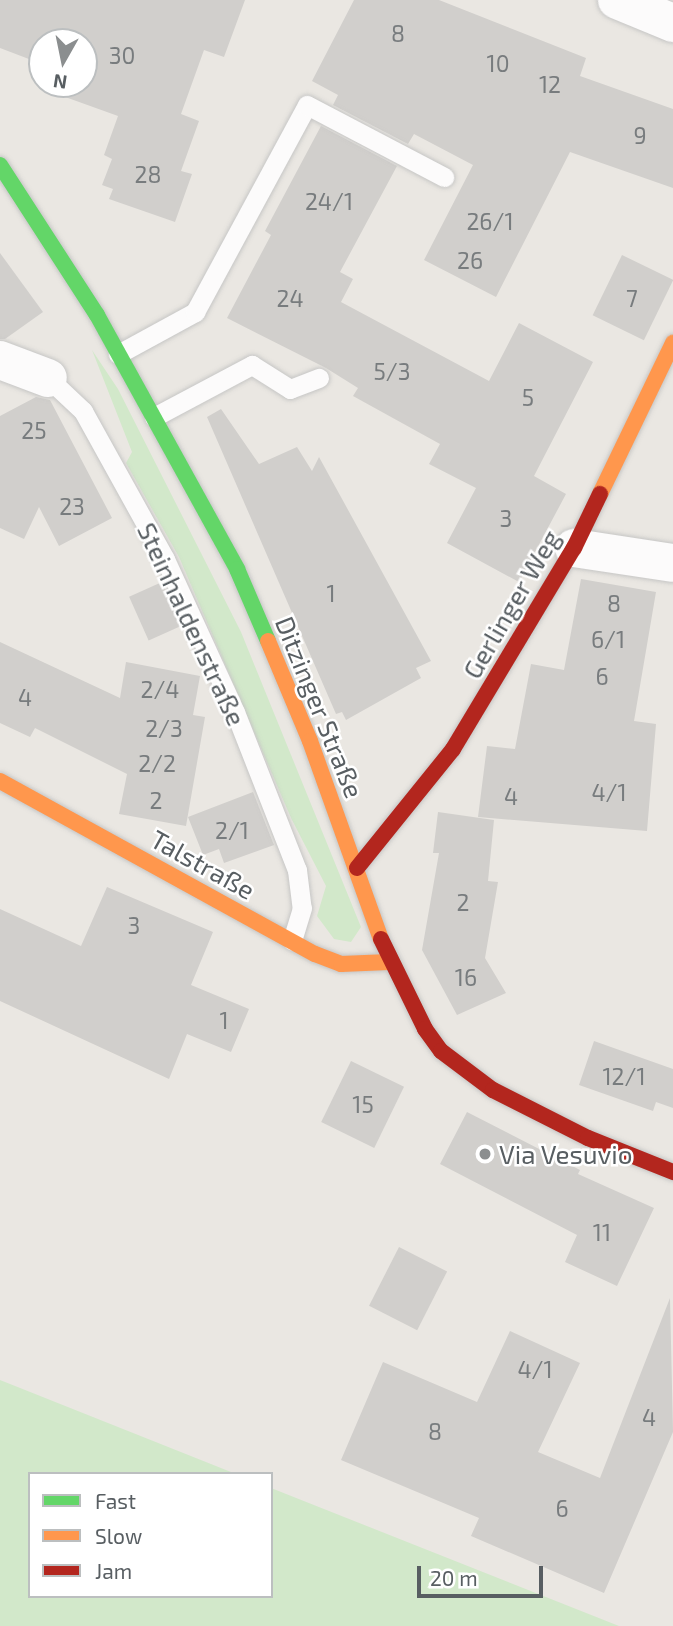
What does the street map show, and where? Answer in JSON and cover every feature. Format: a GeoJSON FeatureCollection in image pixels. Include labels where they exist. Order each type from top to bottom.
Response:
{"type":"FeatureCollection","features":[{"type":"Feature","properties":{"kind":"street"},"geometry":{"type":"LineString","coordinates":[[617,0],[673,23]]}},
{"type":"Feature","properties":{"kind":"street","name":"Ditzinger Straße"},"geometry":{"type":"LineString","coordinates":[[0,165],[118,354],[237,569],[310,741],[389,962],[425,1030],[461,1069],[526,1108],[673,1172]]}},
{"type":"Feature","properties":{"kind":"street","name":"Gerlinger Weg"},"geometry":{"type":"LineString","coordinates":[[357,868],[453,749],[574,548],[673,343]]}},
{"type":"Feature","properties":{"kind":"street","name":"Steinhaldenstraße"},"geometry":{"type":"LineString","coordinates":[[0,360],[48,378]]}},
{"type":"Feature","properties":{"kind":"street"},"geometry":{"type":"LineString","coordinates":[[574,548],[673,563]]}},
{"type":"Feature","properties":{"kind":"street","name":"Talstraße"},"geometry":{"type":"LineString","coordinates":[[0,781],[341,964],[389,962]]}},
{"type":"Feature","properties":{"kind":"lane"},"geometry":{"type":"LineString","coordinates":[[118,354],[195,312],[207,295],[307,105],[444,177]]}},
{"type":"Feature","properties":{"kind":"lane"},"geometry":{"type":"LineString","coordinates":[[153,417],[252,365],[290,388],[318,378]]}},
{"type":"Feature","properties":{"kind":"lane","name":"Steinhaldenstraße"},"geometry":{"type":"LineString","coordinates":[[48,378],[83,411],[165,559],[235,712],[297,870],[302,908],[292,940]]}},
{"type":"Feature","properties":{"kind":"green space"},"geometry":{"type":"Polygon","coordinates":[[[92,350],[118,389],[241,632],[361,927],[351,942],[334,939],[317,916],[326,886],[291,818],[179,557],[126,463],[132,452],[92,350]]]}},
{"type":"Feature","properties":{"kind":"green space"},"geometry":{"type":"Polygon","coordinates":[[[0,1380],[231,1472],[28,1472],[28,1598],[273,1598],[273,1489],[619,1626],[0,1626],[0,1380]]]}},
{"type":"Feature","properties":{"kind":"building"},"geometry":{"type":"Polygon","coordinates":[[[0,0],[245,0],[224,57],[204,50],[181,114],[199,121],[181,171],[192,174],[175,222],[109,199],[113,189],[102,185],[112,159],[104,155],[118,116],[68,98],[98,98],[98,28],[28,28],[28,59],[0,48],[0,0]]]}},
{"type":"Feature","properties":{"kind":"building"},"geometry":{"type":"Polygon","coordinates":[[[354,0],[439,0],[586,58],[580,76],[673,109],[673,188],[570,152],[496,297],[424,260],[473,165],[414,134],[408,144],[333,105],[338,95],[312,81],[354,0]]]}},
{"type":"Feature","properties":{"kind":"building"},"geometry":{"type":"Polygon","coordinates":[[[321,126],[397,166],[340,272],[353,279],[341,302],[489,381],[519,323],[593,362],[534,476],[566,494],[519,582],[447,543],[476,488],[429,464],[440,444],[353,396],[358,388],[326,368],[227,318],[271,235],[265,231],[321,126]]]}},
{"type":"Feature","properties":{"kind":"building"},"geometry":{"type":"Polygon","coordinates":[[[0,253],[43,312],[5,339],[0,339],[0,253]]]}},
{"type":"Feature","properties":{"kind":"building"},"geometry":{"type":"Polygon","coordinates":[[[622,255],[673,280],[644,340],[593,315],[622,255]]]}},
{"type":"Feature","properties":{"kind":"building"},"geometry":{"type":"Polygon","coordinates":[[[36,397],[50,400],[112,518],[59,546],[39,507],[24,539],[0,528],[0,416],[36,397]]]}},
{"type":"Feature","properties":{"kind":"building"},"geometry":{"type":"Polygon","coordinates":[[[221,409],[259,464],[297,447],[312,471],[319,457],[431,661],[416,668],[421,678],[346,720],[342,712],[336,714],[207,417],[221,409]]]}},
{"type":"Feature","properties":{"kind":"building"},"geometry":{"type":"Polygon","coordinates":[[[581,579],[656,592],[634,721],[656,724],[647,831],[478,817],[487,746],[515,749],[531,664],[564,670],[581,579]]]}},
{"type":"Feature","properties":{"kind":"building"},"geometry":{"type":"Polygon","coordinates":[[[162,582],[182,626],[149,640],[129,597],[162,582]]]}},
{"type":"Feature","properties":{"kind":"building"},"geometry":{"type":"Polygon","coordinates":[[[0,642],[120,698],[126,662],[200,676],[193,715],[205,717],[186,826],[119,814],[127,774],[35,728],[30,737],[0,723],[0,642]]]}},
{"type":"Feature","properties":{"kind":"building"},"geometry":{"type":"Polygon","coordinates":[[[253,792],[274,845],[224,863],[219,849],[203,855],[188,817],[253,792]]]}},
{"type":"Feature","properties":{"kind":"building"},"geometry":{"type":"Polygon","coordinates":[[[438,812],[494,820],[488,881],[498,882],[485,958],[506,993],[457,1015],[422,950],[439,853],[433,853],[438,812]]]}},
{"type":"Feature","properties":{"kind":"building"},"geometry":{"type":"Polygon","coordinates":[[[107,887],[213,932],[191,985],[249,1009],[231,1052],[187,1034],[169,1079],[0,1001],[0,909],[81,946],[107,887]]]}},
{"type":"Feature","properties":{"kind":"building"},"geometry":{"type":"Polygon","coordinates":[[[594,1041],[673,1069],[673,1108],[656,1102],[653,1111],[579,1085],[594,1041]]]}},
{"type":"Feature","properties":{"kind":"building"},"geometry":{"type":"Polygon","coordinates":[[[351,1061],[404,1087],[374,1148],[321,1122],[351,1061]]]}},
{"type":"Feature","properties":{"kind":"building"},"geometry":{"type":"Polygon","coordinates":[[[467,1112],[580,1170],[578,1174],[654,1208],[617,1286],[565,1262],[577,1235],[440,1164],[467,1112]]]}},
{"type":"Feature","properties":{"kind":"building"},"geometry":{"type":"Polygon","coordinates":[[[399,1247],[447,1272],[417,1330],[369,1306],[399,1247]]]}},
{"type":"Feature","properties":{"kind":"building"},"geometry":{"type":"Polygon","coordinates":[[[670,1298],[673,1432],[604,1593],[471,1536],[479,1518],[341,1460],[383,1362],[477,1402],[510,1331],[580,1363],[538,1452],[600,1478],[670,1298]]]}},
{"type":"Feature","properties":{"kind":"traffic: fast"},"geometry":{"type":"LineString","coordinates":[[0,165],[97,315],[237,569],[268,641]]}},
{"type":"Feature","properties":{"kind":"traffic: slow"},"geometry":{"type":"LineString","coordinates":[[600,494],[673,343]]}},
{"type":"Feature","properties":{"kind":"traffic: slow"},"geometry":{"type":"LineString","coordinates":[[268,641],[310,741],[381,939]]}},
{"type":"Feature","properties":{"kind":"traffic: slow"},"geometry":{"type":"LineString","coordinates":[[0,781],[315,954],[341,964],[389,962]]}},
{"type":"Feature","properties":{"kind":"traffic: jam"},"geometry":{"type":"LineString","coordinates":[[357,868],[453,749],[574,548],[600,494]]}},
{"type":"Feature","properties":{"kind":"traffic: jam"},"geometry":{"type":"LineString","coordinates":[[381,939],[425,1029],[441,1051],[493,1090],[588,1138],[673,1172]]}},
{"type":"Feature","properties":{"kind":"place","name":"Via Vesuvio"},"geometry":{"type":"Point","coordinates":[485,1154]}}]}
